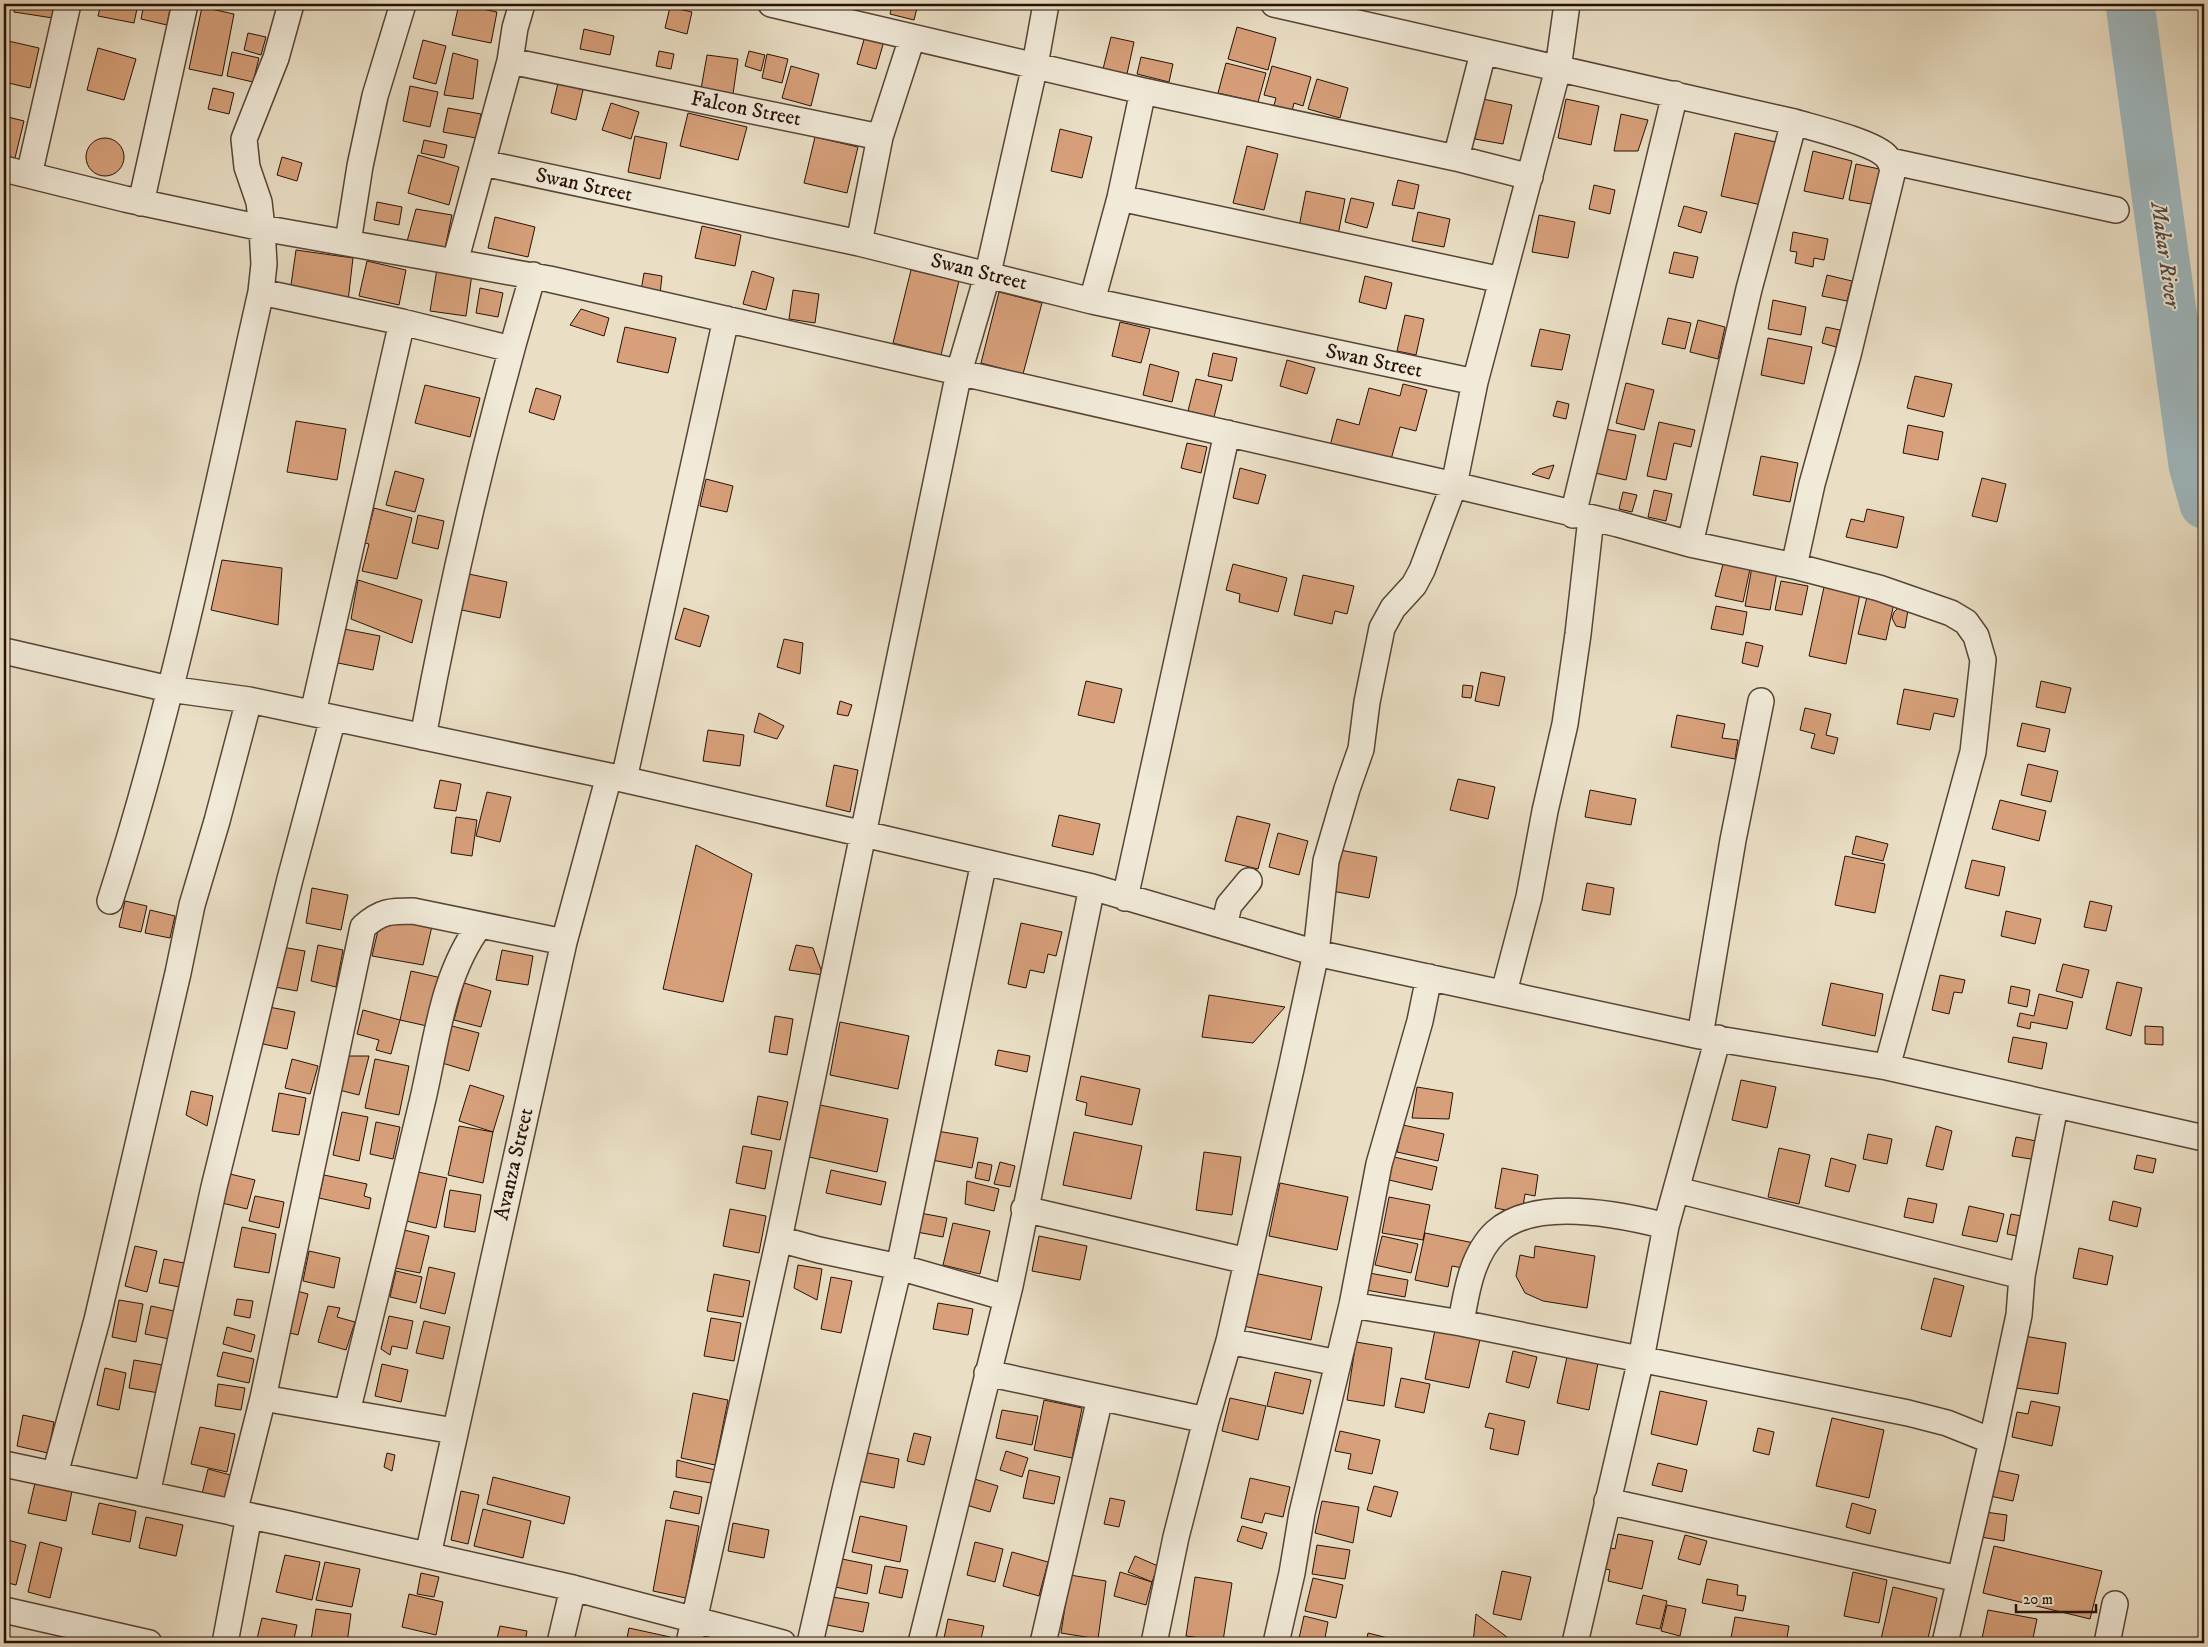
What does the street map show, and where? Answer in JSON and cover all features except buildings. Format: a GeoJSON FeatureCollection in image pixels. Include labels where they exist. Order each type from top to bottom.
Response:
{"type":"FeatureCollection","features":[{"type":"Feature","properties":{"kind":"street"},"geometry":{"type":"LineString","coordinates":[[29,175],[68,4]]}},
{"type":"Feature","properties":{"kind":"street"},"geometry":{"type":"LineString","coordinates":[[142,202],[185,4]]}},
{"type":"Feature","properties":{"kind":"street"},"geometry":{"type":"LineString","coordinates":[[110,901],[143,796],[261,292],[264,264],[262,228],[258,202],[248,167],[244,139],[276,58],[291,4]]}},
{"type":"Feature","properties":{"kind":"street"},"geometry":{"type":"LineString","coordinates":[[348,242],[360,166],[375,96],[403,4]]}},
{"type":"Feature","properties":{"kind":"street"},"geometry":{"type":"LineString","coordinates":[[455,262],[510,61],[515,28],[522,4]]}},
{"type":"Feature","properties":{"kind":"street"},"geometry":{"type":"LineString","coordinates":[[771,4],[1143,91],[1456,158],[1530,178]]}},
{"type":"Feature","properties":{"kind":"street"},"geometry":{"type":"LineString","coordinates":[[692,1632],[779,1239],[958,372],[988,273],[1046,4]]}},
{"type":"Feature","properties":{"kind":"street"},"geometry":{"type":"LineString","coordinates":[[1274,4],[1483,53],[1675,94],[1794,122],[1853,139],[1885,154],[1893,170],[1848,355],[1812,484],[1794,566]]}},
{"type":"Feature","properties":{"kind":"street"},"geometry":{"type":"LineString","coordinates":[[1154,1643],[1176,1537],[1206,1420],[1229,1341],[1247,1261],[1316,953],[1326,861],[1361,749],[1367,702],[1382,628],[1393,608],[1414,585],[1422,570],[1454,485],[1475,382],[1558,70],[1567,4]]}},
{"type":"Feature","properties":{"kind":"street"},"geometry":{"type":"LineString","coordinates":[[859,243],[880,137],[912,38]]}},
{"type":"Feature","properties":{"kind":"street"},"geometry":{"type":"LineString","coordinates":[[1456,158],[1483,53]]}},
{"type":"Feature","properties":{"kind":"street","name":"Falcon Street"},"geometry":{"type":"LineString","coordinates":[[510,61],[880,137]]}},
{"type":"Feature","properties":{"kind":"street"},"geometry":{"type":"LineString","coordinates":[[1092,301],[1120,198],[1143,91]]}},
{"type":"Feature","properties":{"kind":"street"},"geometry":{"type":"LineString","coordinates":[[1504,992],[1529,897],[1545,811],[1565,724],[1578,634],[1582,516],[1675,94]]}},
{"type":"Feature","properties":{"kind":"street"},"geometry":{"type":"LineString","coordinates":[[1690,544],[1749,289],[1794,122]]}},
{"type":"Feature","properties":{"kind":"street"},"geometry":{"type":"LineString","coordinates":[[1890,161],[2116,210]]}},
{"type":"Feature","properties":{"kind":"street","name":"Swan Street"},"geometry":{"type":"LineString","coordinates":[[483,164],[859,243],[988,273],[1092,301],[1475,382]]}},
{"type":"Feature","properties":{"kind":"street"},"geometry":{"type":"LineString","coordinates":[[4,169],[262,228],[533,275],[1227,433],[1454,485],[1690,544],[1794,566],[1879,588],[1951,613],[1966,622],[1976,636],[1983,660],[1973,752],[1887,1067]]}},
{"type":"Feature","properties":{"kind":"street"},"geometry":{"type":"LineString","coordinates":[[1120,198],[1502,280]]}},
{"type":"Feature","properties":{"kind":"street"},"geometry":{"type":"LineString","coordinates":[[423,737],[442,636],[511,349],[533,275]]}},
{"type":"Feature","properties":{"kind":"street"},"geometry":{"type":"LineString","coordinates":[[261,292],[402,322],[511,349]]}},
{"type":"Feature","properties":{"kind":"street","name":"Avanza Street"},"geometry":{"type":"LineString","coordinates":[[428,1555],[564,942],[617,778],[726,319]]}},
{"type":"Feature","properties":{"kind":"street"},"geometry":{"type":"LineString","coordinates":[[147,1494],[214,1187],[288,889],[402,322]]}},
{"type":"Feature","properties":{"kind":"street"},"geometry":{"type":"LineString","coordinates":[[1125,898],[1227,433]]}},
{"type":"Feature","properties":{"kind":"street"},"geometry":{"type":"LineString","coordinates":[[4,651],[169,689],[248,700],[617,778],[864,834],[1092,887],[1316,953],[1709,1037],[1887,1067],[2204,1138]]}},
{"type":"Feature","properties":{"kind":"street"},"geometry":{"type":"LineString","coordinates":[[56,1474],[97,1320],[192,905],[217,821],[248,700]]}},
{"type":"Feature","properties":{"kind":"street"},"geometry":{"type":"LineString","coordinates":[[1576,1643],[1641,1359],[1666,1226],[1677,1190],[1709,1037],[1733,840],[1761,701]]}},
{"type":"Feature","properties":{"kind":"street"},"geometry":{"type":"LineString","coordinates":[[810,1643],[899,1268],[984,862]]}},
{"type":"Feature","properties":{"kind":"street"},"geometry":{"type":"LineString","coordinates":[[1224,926],[1229,905],[1249,881]]}},
{"type":"Feature","properties":{"kind":"street"},"geometry":{"type":"LineString","coordinates":[[921,1643],[1007,1298],[1092,887]]}},
{"type":"Feature","properties":{"kind":"street"},"geometry":{"type":"LineString","coordinates":[[225,1643],[242,1514],[263,1398],[363,927],[375,916],[389,911],[413,911],[564,942]]}},
{"type":"Feature","properties":{"kind":"street"},"geometry":{"type":"LineString","coordinates":[[347,1412],[446,998],[461,957],[480,925]]}},
{"type":"Feature","properties":{"kind":"street"},"geometry":{"type":"LineString","coordinates":[[1276,1643],[1292,1573],[1302,1513],[1352,1305],[1379,1164],[1420,1021],[1429,977]]}},
{"type":"Feature","properties":{"kind":"street"},"geometry":{"type":"LineString","coordinates":[[1945,1643],[1992,1441],[2018,1315],[2022,1276],[2055,1106]]}},
{"type":"Feature","properties":{"kind":"street"},"geometry":{"type":"LineString","coordinates":[[1677,1190],[2022,1276]]}},
{"type":"Feature","properties":{"kind":"street"},"geometry":{"type":"LineString","coordinates":[[1024,1209],[1247,1261]]}},
{"type":"Feature","properties":{"kind":"street"},"geometry":{"type":"LineString","coordinates":[[1461,1323],[1466,1289],[1476,1265],[1495,1233],[1514,1219],[1544,1214],[1598,1212],[1666,1226]]}},
{"type":"Feature","properties":{"kind":"street"},"geometry":{"type":"LineString","coordinates":[[779,1239],[899,1268],[1007,1298]]}},
{"type":"Feature","properties":{"kind":"street"},"geometry":{"type":"LineString","coordinates":[[1352,1305],[1461,1323],[1908,1413],[1947,1423],[1992,1441]]}},
{"type":"Feature","properties":{"kind":"street"},"geometry":{"type":"LineString","coordinates":[[1229,1341],[1338,1363]]}},
{"type":"Feature","properties":{"kind":"street"},"geometry":{"type":"LineString","coordinates":[[988,1374],[1206,1420]]}},
{"type":"Feature","properties":{"kind":"street"},"geometry":{"type":"LineString","coordinates":[[263,1398],[454,1431]]}},
{"type":"Feature","properties":{"kind":"street"},"geometry":{"type":"LineString","coordinates":[[1043,1643],[1100,1398]]}},
{"type":"Feature","properties":{"kind":"street"},"geometry":{"type":"LineString","coordinates":[[4,1464],[242,1514],[573,1588],[692,1632],[783,1643]]}},
{"type":"Feature","properties":{"kind":"street"},"geometry":{"type":"LineString","coordinates":[[1607,1501],[1959,1579]]}},
{"type":"Feature","properties":{"kind":"street"},"geometry":{"type":"LineString","coordinates":[[560,1643],[573,1588]]}},
{"type":"Feature","properties":{"kind":"street"},"geometry":{"type":"LineString","coordinates":[[2107,1643],[2115,1604]]}},
{"type":"Feature","properties":{"kind":"street"},"geometry":{"type":"LineString","coordinates":[[4,1610],[87,1636],[149,1643]]}},
{"type":"Feature","properties":{"kind":"waterway","name":"Makar River"},"geometry":{"type":"LineString","coordinates":[[2130,4],[2193,465],[2204,504]]}}]}
